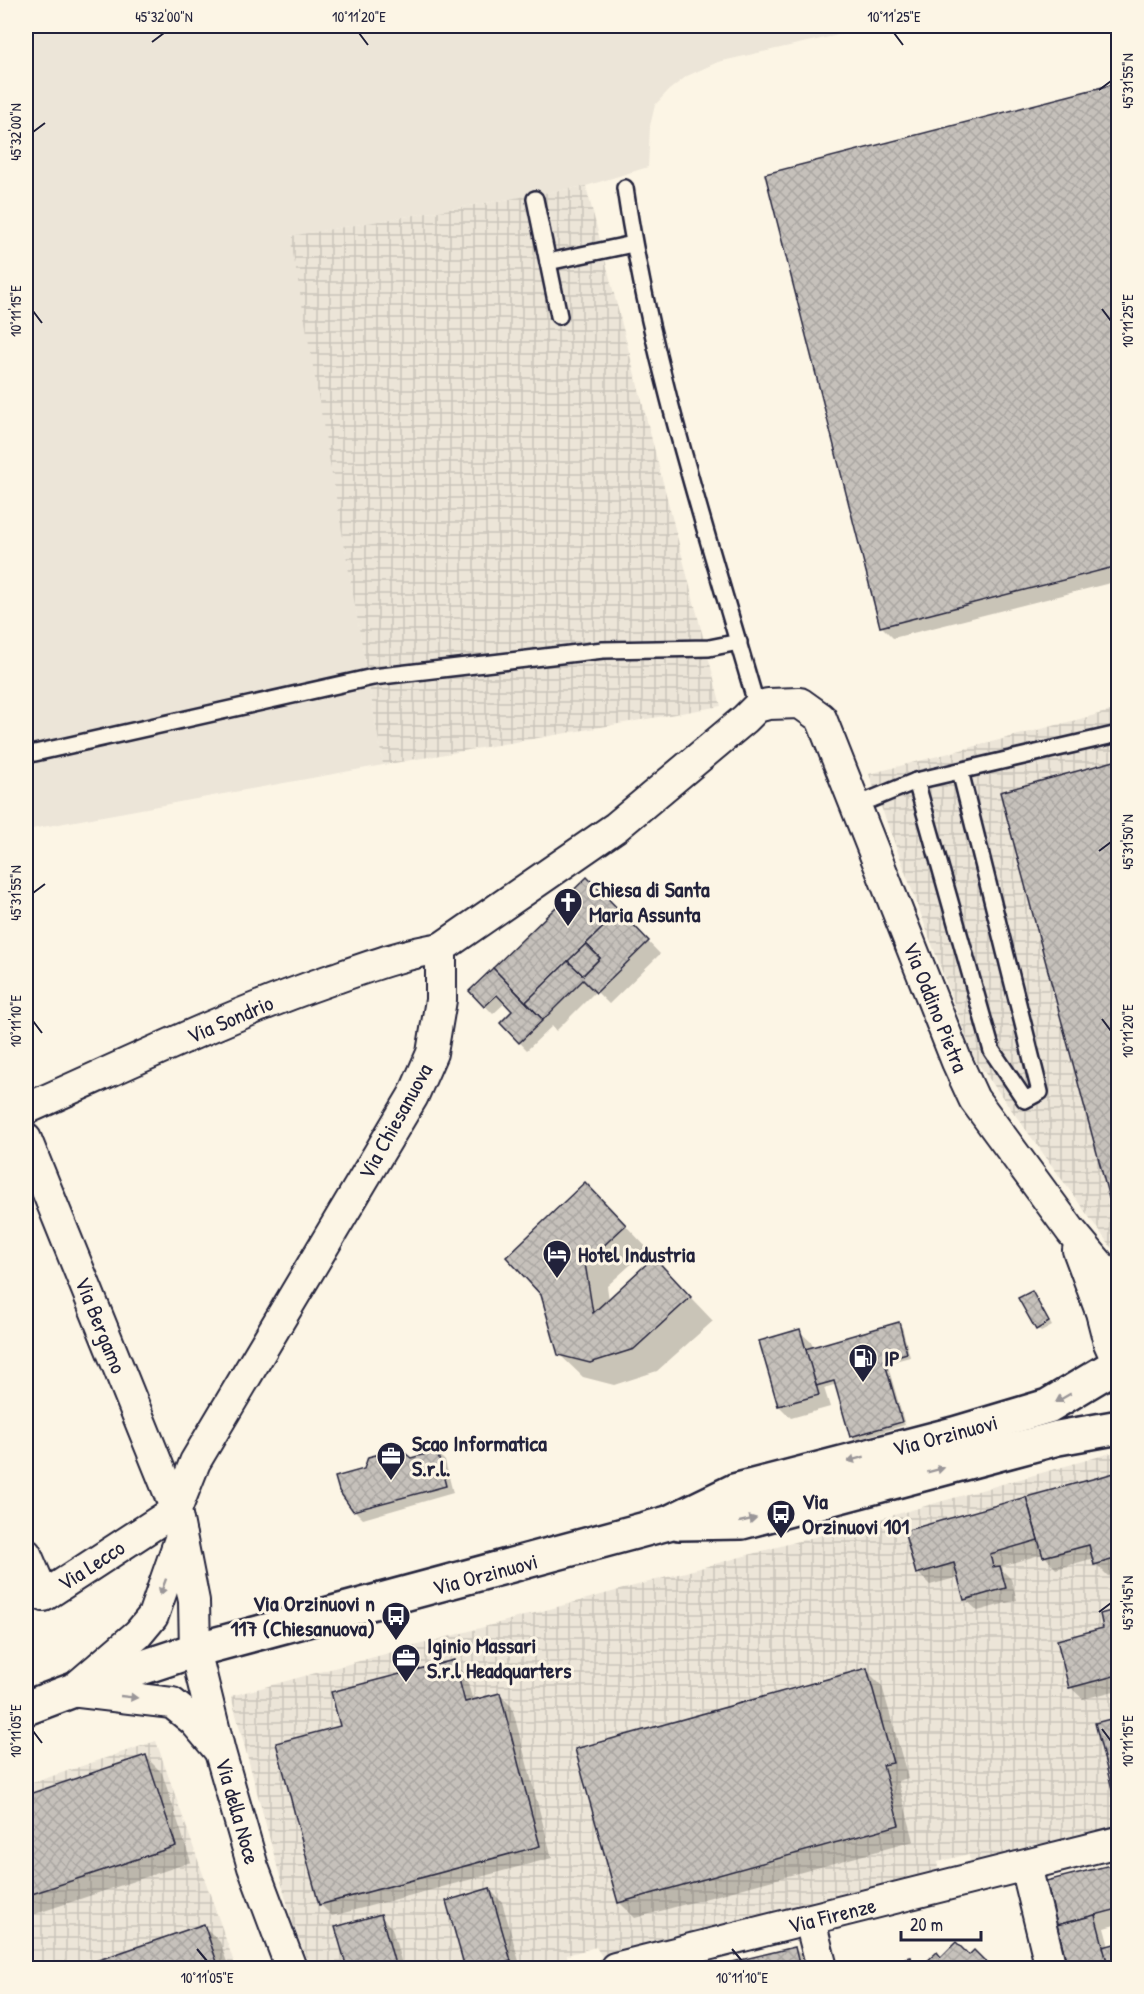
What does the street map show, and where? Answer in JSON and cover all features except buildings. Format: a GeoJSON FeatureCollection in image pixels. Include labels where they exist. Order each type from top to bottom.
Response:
{"type":"FeatureCollection","features":[{"type":"Feature","properties":{"kind":"main road","name":"Via Orzinuovi"},"geometry":{"type":"LineString","coordinates":[[669,1523],[742,1522],[1058,1438],[1116,1430],[1106,1415],[1103,1403],[1105,1382],[1116,1363]]}},
{"type":"Feature","properties":{"kind":"main road","name":"Via Orzinuovi"},"geometry":{"type":"LineString","coordinates":[[26,1708],[195,1650],[669,1523],[734,1491],[954,1434],[1048,1406],[1116,1363]]}},
{"type":"Feature","properties":{"kind":"street","name":"Via Oddino Pietra"},"geometry":{"type":"LineString","coordinates":[[757,707],[800,703],[821,718],[957,1062],[974,1099],[1071,1231],[1119,1287]]}},
{"type":"Feature","properties":{"kind":"street"},"geometry":{"type":"LineString","coordinates":[[441,948],[616,827],[757,707]]}},
{"type":"Feature","properties":{"kind":"street","name":"Via Sondrio"},"geometry":{"type":"LineString","coordinates":[[26,1109],[290,994],[414,952],[441,948]]}},
{"type":"Feature","properties":{"kind":"street","name":"Via Chiesanuova"},"geometry":{"type":"LineString","coordinates":[[71,1691],[138,1634],[153,1616],[195,1462],[413,1096],[432,1053],[441,1000],[441,948]]}},
{"type":"Feature","properties":{"kind":"street","name":"Via Bergamo"},"geometry":{"type":"LineString","coordinates":[[26,1139],[178,1523]]}},
{"type":"Feature","properties":{"kind":"street"},"geometry":{"type":"LineString","coordinates":[[1071,1231],[1101,1312],[1116,1363]]}},
{"type":"Feature","properties":{"kind":"street"},"geometry":{"type":"LineString","coordinates":[[178,1523],[194,1601],[195,1650]]}},
{"type":"Feature","properties":{"kind":"street","name":"Via Lecco"},"geometry":{"type":"LineString","coordinates":[[26,1554],[44,1596],[178,1523]]}},
{"type":"Feature","properties":{"kind":"street","name":"Via della Noce"},"geometry":{"type":"LineString","coordinates":[[195,1650],[220,1752],[253,1867],[291,1968]]}},
{"type":"Feature","properties":{"kind":"street"},"geometry":{"type":"LineString","coordinates":[[71,1691],[172,1703],[194,1721],[220,1752]]}},
{"type":"Feature","properties":{"kind":"street","name":"Via Firenze"},"geometry":{"type":"LineString","coordinates":[[615,1968],[1119,1842]]}},
{"type":"Feature","properties":{"kind":"street"},"geometry":{"type":"LineString","coordinates":[[1026,1866],[1051,1968]]}},
{"type":"Feature","properties":{"kind":"street"},"geometry":{"type":"LineString","coordinates":[[810,1921],[822,1968]]}},
{"type":"Feature","properties":{"kind":"lane"},"geometry":{"type":"LineString","coordinates":[[625,188],[633,244],[675,423],[757,707]]}},
{"type":"Feature","properties":{"kind":"lane"},"geometry":{"type":"LineString","coordinates":[[535,199],[559,316]]}},
{"type":"Feature","properties":{"kind":"lane"},"geometry":{"type":"LineString","coordinates":[[548,262],[633,244]]}},
{"type":"Feature","properties":{"kind":"lane"},"geometry":{"type":"LineString","coordinates":[[26,755],[373,677],[603,650],[710,648],[738,642]]}},
{"type":"Feature","properties":{"kind":"lane"},"geometry":{"type":"LineString","coordinates":[[855,806],[916,781],[1119,734]]}},
{"type":"Feature","properties":{"kind":"lane"},"geometry":{"type":"LineString","coordinates":[[916,781],[992,1051],[1025,1100],[1040,1092],[960,771]]}},
{"type":"Feature","properties":{"kind":"shaded area"},"geometry":{"type":"Polygon","coordinates":[[[26,26],[878,26],[718,62],[687,76],[655,105],[650,126],[648,167],[586,186],[291,236],[383,765],[26,830],[26,26]]]}},
{"type":"Feature","properties":{"kind":"shaded area"},"geometry":{"type":"Polygon","coordinates":[[[586,186],[721,706],[383,765],[290,236],[586,186]]]}},
{"type":"Feature","properties":{"kind":"shaded area"},"geometry":{"type":"Polygon","coordinates":[[[1118,709],[1118,1257],[974,1058],[869,774],[1118,709]]]}},
{"type":"Feature","properties":{"kind":"shaded area"},"geometry":{"type":"Polygon","coordinates":[[[1118,1451],[1118,1828],[973,1867],[968,1854],[938,1862],[937,1876],[604,1960],[596,1947],[567,1955],[569,1968],[310,1968],[292,1921],[231,1696],[880,1519],[1118,1451]]]}},
{"type":"Feature","properties":{"kind":"shaded area"},"geometry":{"type":"Polygon","coordinates":[[[156,1741],[236,1968],[26,1968],[26,1785],[156,1741]]]}},
{"type":"Feature","properties":{"kind":"place","name":"Chiesa di Santa Maria Assunta"},"geometry":{"type":"Point","coordinates":[568,928]}},
{"type":"Feature","properties":{"kind":"place","name":"Hotel Industria"},"geometry":{"type":"Point","coordinates":[557,1280]}},
{"type":"Feature","properties":{"kind":"place","name":"IP"},"geometry":{"type":"Point","coordinates":[863,1384]}},
{"type":"Feature","properties":{"kind":"place","name":"Scao Informatica S.r.l."},"geometry":{"type":"Point","coordinates":[391,1482]}},
{"type":"Feature","properties":{"kind":"place","name":"Via Orzinuovi 101"},"geometry":{"type":"Point","coordinates":[781,1540]}},
{"type":"Feature","properties":{"kind":"place","name":"Via Orzinuovi n 117 (Chiesanuova)"},"geometry":{"type":"Point","coordinates":[396,1642]}},
{"type":"Feature","properties":{"kind":"place","name":"Iginio Massari S.r.l Headquarters"},"geometry":{"type":"Point","coordinates":[406,1684]}}]}
